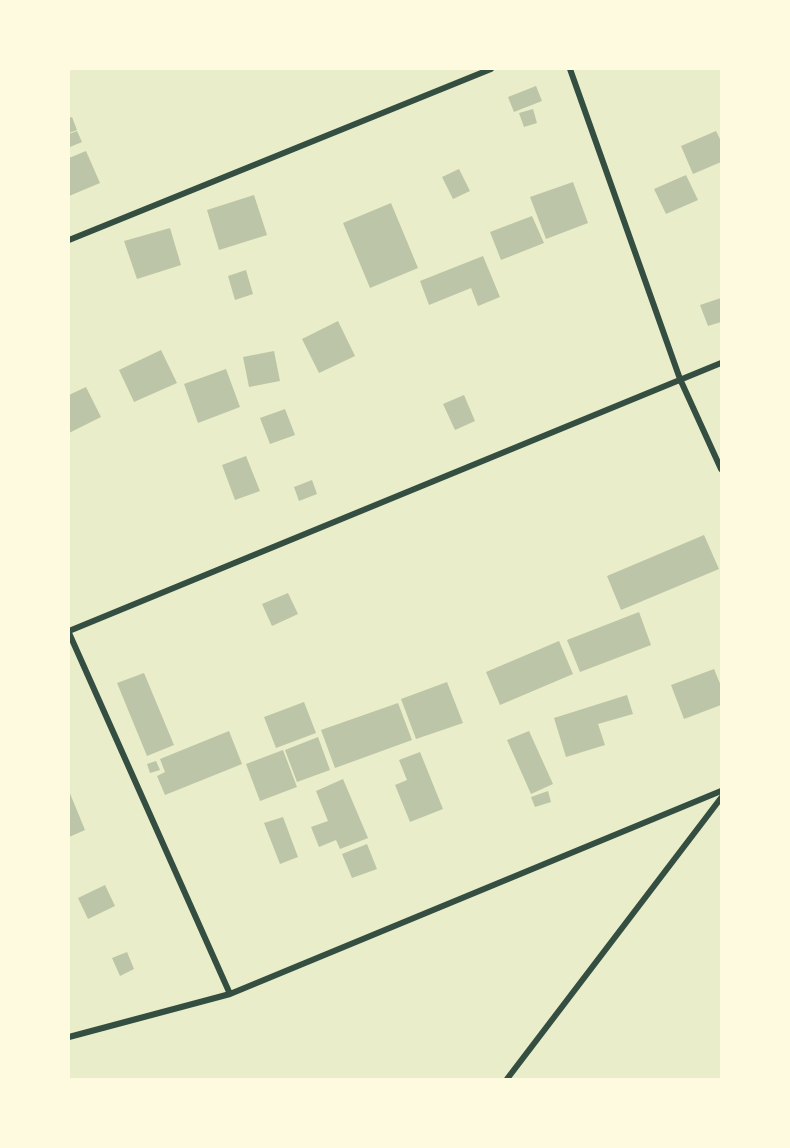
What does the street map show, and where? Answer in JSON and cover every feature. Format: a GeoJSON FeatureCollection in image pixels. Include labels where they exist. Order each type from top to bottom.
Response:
{"type":"FeatureCollection","features":[{"type":"Feature","properties":{"kind":"street"},"geometry":{"type":"LineString","coordinates":[[69,240],[491,69]]}},
{"type":"Feature","properties":{"kind":"street"},"geometry":{"type":"LineString","coordinates":[[570,69],[680,379],[721,469]]}},
{"type":"Feature","properties":{"kind":"street"},"geometry":{"type":"LineString","coordinates":[[230,994],[69,632],[721,363]]}},
{"type":"Feature","properties":{"kind":"street"},"geometry":{"type":"LineString","coordinates":[[69,1036],[230,994],[721,791]]}},
{"type":"Feature","properties":{"kind":"street"},"geometry":{"type":"LineString","coordinates":[[507,1079],[721,798]]}},
{"type":"Feature","properties":{"kind":"building"},"geometry":{"type":"Polygon","coordinates":[[[536,86],[542,101],[514,112],[508,97],[536,86]]]}},
{"type":"Feature","properties":{"kind":"building"},"geometry":{"type":"Polygon","coordinates":[[[533,109],[537,123],[524,127],[519,113],[533,109]]]}},
{"type":"Feature","properties":{"kind":"building"},"geometry":{"type":"Polygon","coordinates":[[[72,117],[77,130],[69,133],[69,118],[72,117]]]}},
{"type":"Feature","properties":{"kind":"building"},"geometry":{"type":"Polygon","coordinates":[[[77,131],[82,142],[70,147],[69,134],[77,131]]]}},
{"type":"Feature","properties":{"kind":"building"},"geometry":{"type":"Polygon","coordinates":[[[716,131],[721,141],[721,162],[693,174],[681,146],[716,131]]]}},
{"type":"Feature","properties":{"kind":"building"},"geometry":{"type":"Polygon","coordinates":[[[86,151],[100,183],[69,196],[69,158],[86,151]]]}},
{"type":"Feature","properties":{"kind":"building"},"geometry":{"type":"Polygon","coordinates":[[[459,169],[470,191],[453,199],[442,177],[459,169]]]}},
{"type":"Feature","properties":{"kind":"building"},"geometry":{"type":"Polygon","coordinates":[[[686,175],[698,200],[666,214],[654,189],[686,175]]]}},
{"type":"Feature","properties":{"kind":"building"},"geometry":{"type":"Polygon","coordinates":[[[573,182],[588,223],[546,239],[530,197],[573,182]]]}},
{"type":"Feature","properties":{"kind":"building"},"geometry":{"type":"Polygon","coordinates":[[[254,195],[267,235],[219,250],[207,210],[254,195]]]}},
{"type":"Feature","properties":{"kind":"building"},"geometry":{"type":"Polygon","coordinates":[[[391,203],[418,268],[370,288],[343,223],[391,203]]]}},
{"type":"Feature","properties":{"kind":"building"},"geometry":{"type":"Polygon","coordinates":[[[532,216],[544,243],[501,260],[490,232],[532,216]]]}},
{"type":"Feature","properties":{"kind":"building"},"geometry":{"type":"Polygon","coordinates":[[[170,228],[181,265],[137,279],[124,241],[170,228]]]}},
{"type":"Feature","properties":{"kind":"building"},"geometry":{"type":"Polygon","coordinates":[[[483,256],[500,297],[478,306],[471,288],[429,305],[420,281],[483,256]]]}},
{"type":"Feature","properties":{"kind":"building"},"geometry":{"type":"Polygon","coordinates":[[[246,270],[253,294],[235,300],[228,276],[246,270]]]}},
{"type":"Feature","properties":{"kind":"building"},"geometry":{"type":"Polygon","coordinates":[[[721,298],[721,322],[708,326],[700,305],[721,298]]]}},
{"type":"Feature","properties":{"kind":"building"},"geometry":{"type":"Polygon","coordinates":[[[338,321],[355,356],[319,373],[302,339],[338,321]]]}},
{"type":"Feature","properties":{"kind":"building"},"geometry":{"type":"Polygon","coordinates":[[[161,350],[177,383],[134,402],[119,370],[161,350]]]}},
{"type":"Feature","properties":{"kind":"building"},"geometry":{"type":"Polygon","coordinates":[[[274,351],[280,381],[249,387],[243,357],[274,351]]]}},
{"type":"Feature","properties":{"kind":"building"},"geometry":{"type":"Polygon","coordinates":[[[226,369],[240,407],[198,423],[184,384],[226,369]]]}},
{"type":"Feature","properties":{"kind":"building"},"geometry":{"type":"Polygon","coordinates":[[[86,387],[101,417],[69,433],[69,395],[86,387]]]}},
{"type":"Feature","properties":{"kind":"building"},"geometry":{"type":"Polygon","coordinates":[[[464,395],[475,421],[455,430],[443,404],[464,395]]]}},
{"type":"Feature","properties":{"kind":"building"},"geometry":{"type":"Polygon","coordinates":[[[285,409],[295,435],[270,444],[260,418],[285,409]]]}},
{"type":"Feature","properties":{"kind":"building"},"geometry":{"type":"Polygon","coordinates":[[[246,456],[260,491],[235,500],[222,465],[246,456]]]}},
{"type":"Feature","properties":{"kind":"building"},"geometry":{"type":"Polygon","coordinates":[[[312,480],[317,494],[299,501],[294,487],[312,480]]]}},
{"type":"Feature","properties":{"kind":"building"},"geometry":{"type":"Polygon","coordinates":[[[704,535],[719,569],[621,610],[607,576],[704,535]]]}},
{"type":"Feature","properties":{"kind":"building"},"geometry":{"type":"Polygon","coordinates":[[[288,593],[298,614],[272,626],[262,604],[288,593]]]}},
{"type":"Feature","properties":{"kind":"building"},"geometry":{"type":"Polygon","coordinates":[[[639,612],[651,645],[580,672],[567,640],[639,612]]]}},
{"type":"Feature","properties":{"kind":"building"},"geometry":{"type":"Polygon","coordinates":[[[559,641],[573,674],[500,705],[486,672],[559,641]]]}},
{"type":"Feature","properties":{"kind":"building"},"geometry":{"type":"Polygon","coordinates":[[[714,669],[721,686],[721,705],[684,719],[671,685],[714,669]]]}},
{"type":"Feature","properties":{"kind":"building"},"geometry":{"type":"Polygon","coordinates":[[[144,673],[174,745],[147,756],[117,683],[144,673]]]}},
{"type":"Feature","properties":{"kind":"building"},"geometry":{"type":"Polygon","coordinates":[[[447,682],[463,723],[416,739],[401,699],[447,682]]]}},
{"type":"Feature","properties":{"kind":"building"},"geometry":{"type":"Polygon","coordinates":[[[627,695],[633,714],[598,724],[605,745],[566,757],[554,718],[627,695]]]}},
{"type":"Feature","properties":{"kind":"building"},"geometry":{"type":"Polygon","coordinates":[[[304,702],[316,733],[276,748],[264,717],[304,702]]]}},
{"type":"Feature","properties":{"kind":"building"},"geometry":{"type":"Polygon","coordinates":[[[398,703],[412,740],[335,768],[321,730],[398,703]]]}},
{"type":"Feature","properties":{"kind":"building"},"geometry":{"type":"Polygon","coordinates":[[[229,731],[242,764],[165,795],[157,776],[165,772],[160,759],[229,731]]]}},
{"type":"Feature","properties":{"kind":"building"},"geometry":{"type":"Polygon","coordinates":[[[529,731],[553,784],[531,794],[507,740],[529,731]]]}},
{"type":"Feature","properties":{"kind":"building"},"geometry":{"type":"Polygon","coordinates":[[[318,737],[330,770],[297,782],[285,750],[318,737]]]}},
{"type":"Feature","properties":{"kind":"building"},"geometry":{"type":"Polygon","coordinates":[[[283,750],[297,787],[260,801],[246,764],[283,750]]]}},
{"type":"Feature","properties":{"kind":"building"},"geometry":{"type":"Polygon","coordinates":[[[420,752],[443,809],[410,822],[395,785],[407,780],[399,760],[420,752]]]}},
{"type":"Feature","properties":{"kind":"building"},"geometry":{"type":"Polygon","coordinates":[[[156,761],[160,770],[150,773],[147,764],[156,761]]]}},
{"type":"Feature","properties":{"kind":"building"},"geometry":{"type":"Polygon","coordinates":[[[343,779],[368,838],[340,849],[336,840],[319,847],[311,827],[328,821],[316,791],[343,779]]]}},
{"type":"Feature","properties":{"kind":"building"},"geometry":{"type":"Polygon","coordinates":[[[69,791],[85,830],[69,837],[69,791]]]}},
{"type":"Feature","properties":{"kind":"building"},"geometry":{"type":"Polygon","coordinates":[[[548,791],[551,802],[535,807],[531,797],[548,791]]]}},
{"type":"Feature","properties":{"kind":"building"},"geometry":{"type":"Polygon","coordinates":[[[283,817],[298,857],[280,864],[264,823],[283,817]]]}},
{"type":"Feature","properties":{"kind":"building"},"geometry":{"type":"Polygon","coordinates":[[[367,844],[377,869],[352,878],[342,854],[367,844]]]}},
{"type":"Feature","properties":{"kind":"building"},"geometry":{"type":"Polygon","coordinates":[[[105,885],[115,906],[88,919],[78,898],[105,885]]]}},
{"type":"Feature","properties":{"kind":"building"},"geometry":{"type":"Polygon","coordinates":[[[127,952],[134,969],[120,976],[112,958],[127,952]]]}}]}
